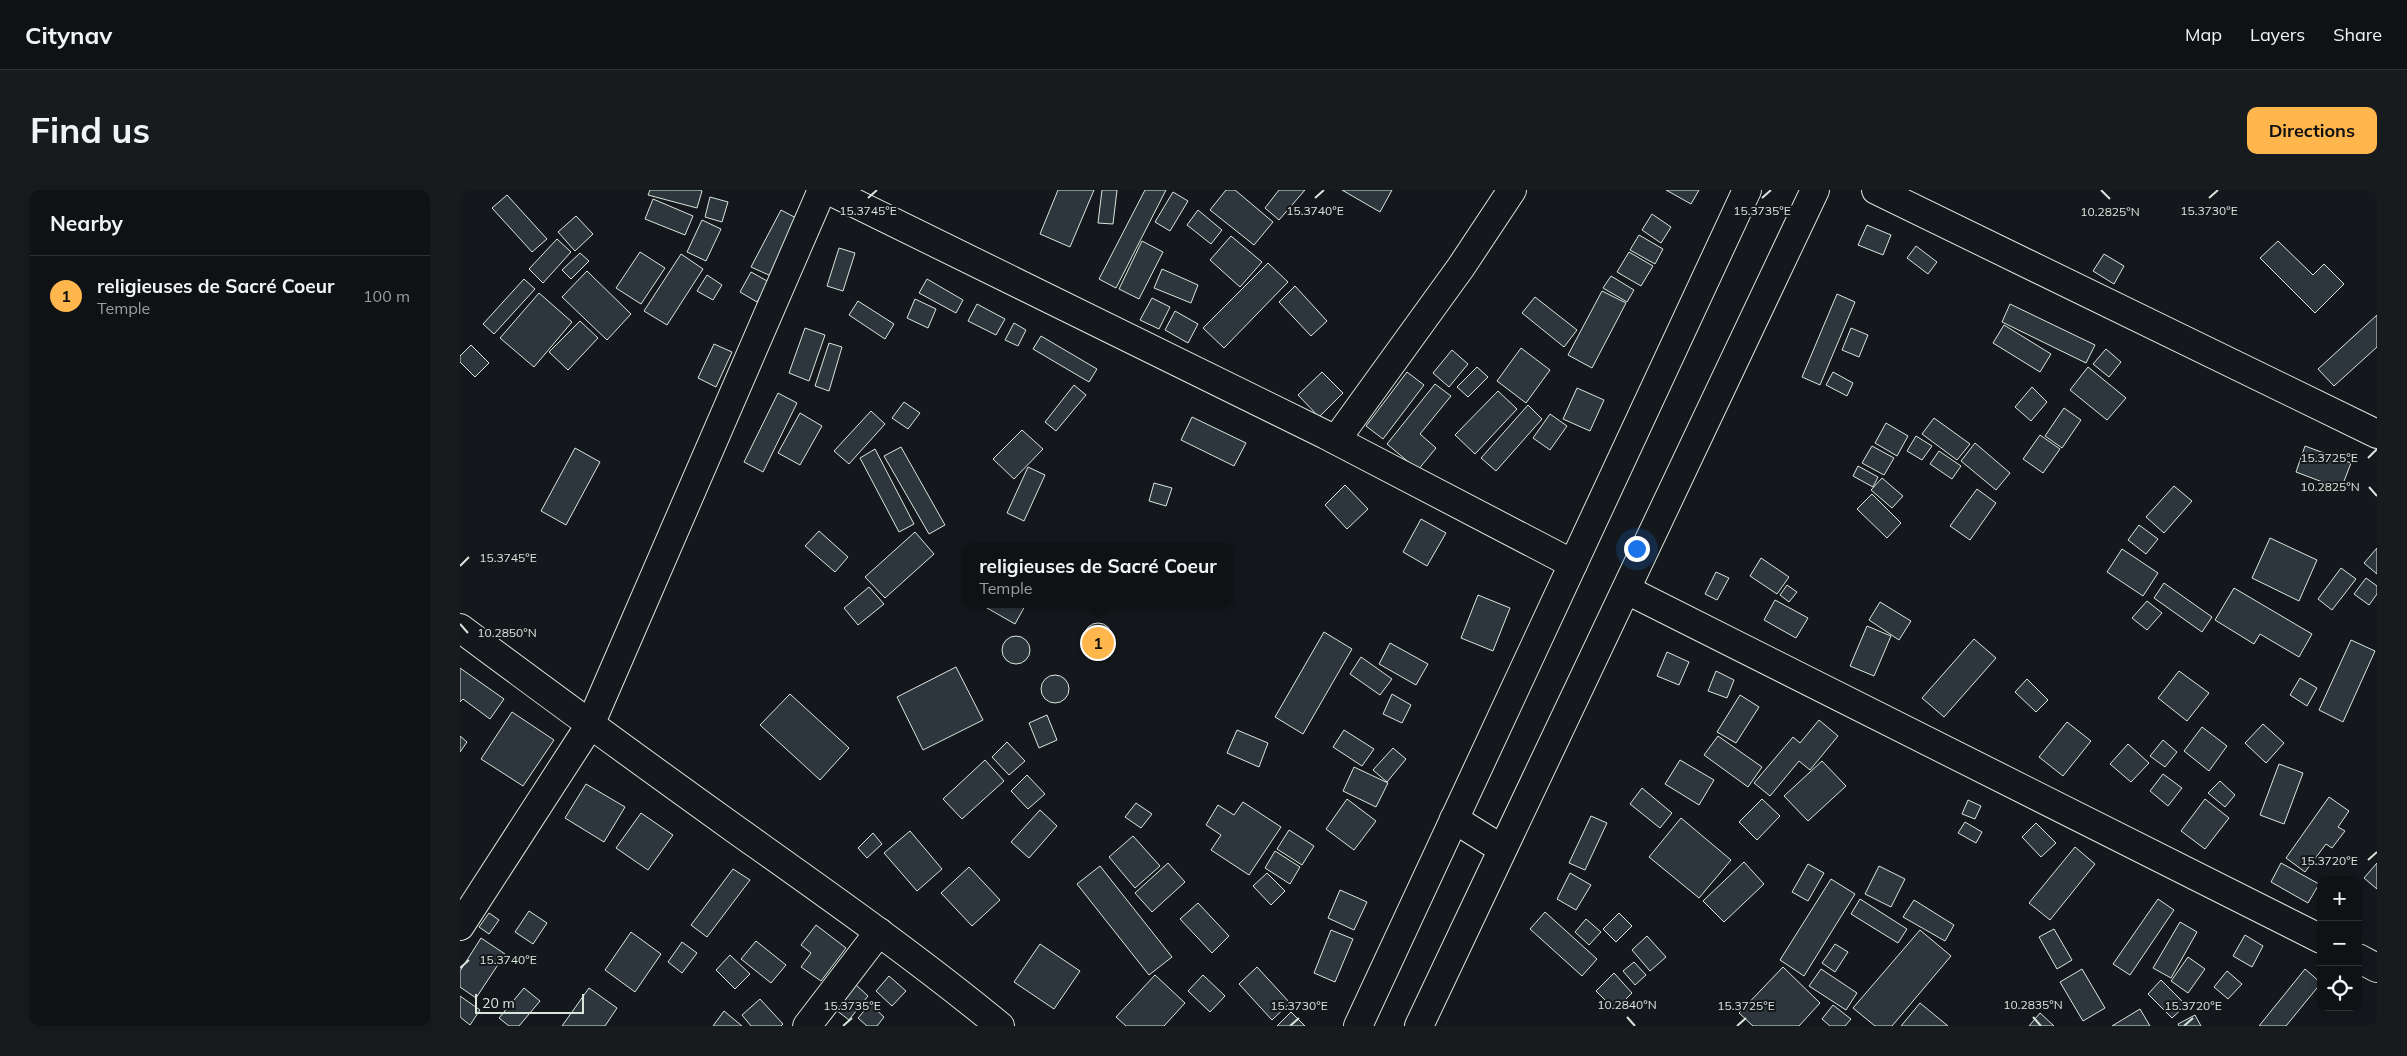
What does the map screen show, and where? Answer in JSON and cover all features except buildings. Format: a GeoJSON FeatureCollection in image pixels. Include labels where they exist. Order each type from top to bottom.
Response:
{"type":"FeatureCollection","features":[{"type":"Feature","properties":{"kind":"street"},"geometry":{"type":"LineString","coordinates":[[460,926],[590,725],[822,190]]}},
{"type":"Feature","properties":{"kind":"street"},"geometry":{"type":"LineString","coordinates":[[828,190],[1336,440],[1573,564]]}},
{"type":"Feature","properties":{"kind":"street"},"geometry":{"type":"LineString","coordinates":[[1336,440],[1461,267],[1512,190]]}},
{"type":"Feature","properties":{"kind":"street"},"geometry":{"type":"LineString","coordinates":[[1358,1026],[1747,190]]}},
{"type":"Feature","properties":{"kind":"street"},"geometry":{"type":"LineString","coordinates":[[1419,1026],[1502,848],[1628,590],[1815,190]]}},
{"type":"Feature","properties":{"kind":"street"},"geometry":{"type":"LineString","coordinates":[[1876,190],[2377,434]]}},
{"type":"Feature","properties":{"kind":"street"},"geometry":{"type":"LineString","coordinates":[[1628,590],[2317,937]]}},
{"type":"Feature","properties":{"kind":"street"},"geometry":{"type":"LineString","coordinates":[[460,628],[590,725],[879,932],[951,986],[1000,1026]]}},
{"type":"Feature","properties":{"kind":"street"},"geometry":{"type":"LineString","coordinates":[[1454,819],[1502,848]]}},
{"type":"Feature","properties":{"kind":"street"},"geometry":{"type":"LineString","coordinates":[[807,1026],[879,932]]}},
{"type":"Feature","properties":{"kind":"street"},"geometry":{"type":"LineString","coordinates":[[2362,960],[2377,968]]}},
{"type":"Feature","properties":{"kind":"place","name":"religieuses de Sacré Coeur"},"geometry":{"type":"Point","coordinates":[1098,643]}}]}
